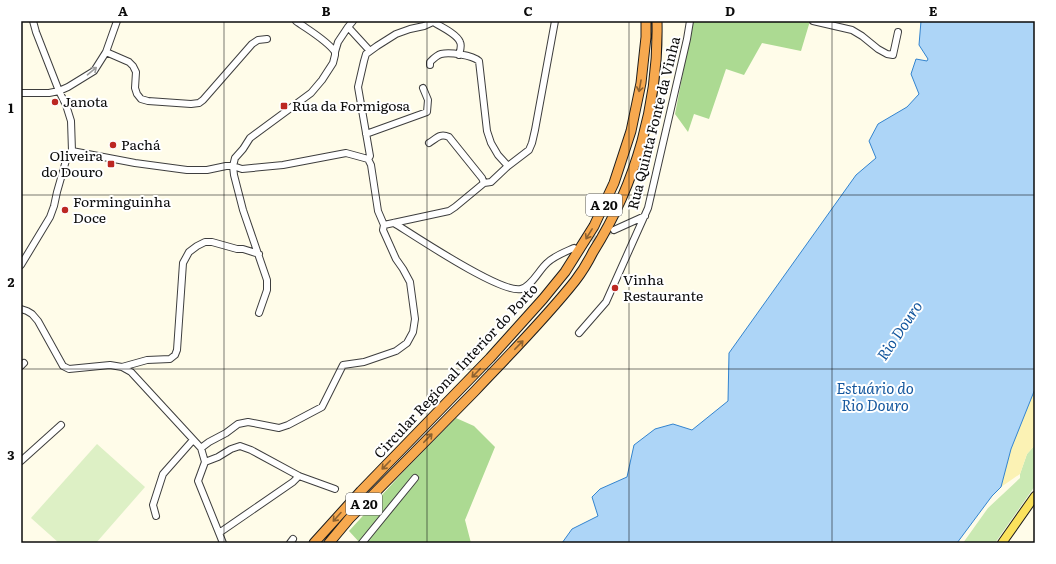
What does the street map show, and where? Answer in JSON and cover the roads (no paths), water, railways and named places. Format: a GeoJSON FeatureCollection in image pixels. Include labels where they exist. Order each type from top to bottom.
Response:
{"type":"FeatureCollection","features":[{"type":"Feature","properties":{"kind":"highway"},"geometry":{"type":"LineString","coordinates":[[642,21],[644,47]]}},
{"type":"Feature","properties":{"kind":"highway","name":"Circular Regional Interior do Porto"},"geometry":{"type":"LineString","coordinates":[[314,543],[361,491],[490,358],[544,299],[565,272],[594,226],[614,183],[631,131],[641,83],[646,21]]}},
{"type":"Feature","properties":{"kind":"highway","name":"Circular Regional Interior do Porto"},"geometry":{"type":"LineString","coordinates":[[329,543],[350,519],[537,327],[582,271],[605,233],[626,188],[644,134],[654,85],[657,47],[657,21]]}},
{"type":"Feature","properties":{"kind":"highway"},"geometry":{"type":"LineString","coordinates":[[657,47],[662,21]]}},
{"type":"Feature","properties":{"kind":"main road"},"geometry":{"type":"LineString","coordinates":[[1002,543],[1035,496]]}},
{"type":"Feature","properties":{"kind":"street"},"geometry":{"type":"LineString","coordinates":[[21,265],[50,217],[64,164],[72,151],[72,121],[59,91],[33,21]]}},
{"type":"Feature","properties":{"kind":"street"},"geometry":{"type":"LineString","coordinates":[[21,93],[48,93],[59,91],[94,71],[106,52],[117,21]]}},
{"type":"Feature","properties":{"kind":"street"},"geometry":{"type":"LineString","coordinates":[[296,21],[323,40],[335,52]]}},
{"type":"Feature","properties":{"kind":"street"},"geometry":{"type":"LineString","coordinates":[[259,313],[267,290],[267,280],[243,210],[234,175],[233,166],[235,158],[250,138],[311,93],[333,63],[338,42],[353,21]]}},
{"type":"Feature","properties":{"kind":"street"},"geometry":{"type":"LineString","coordinates":[[384,225],[449,211],[484,183],[490,182],[529,150],[532,142],[555,21]]}},
{"type":"Feature","properties":{"kind":"street","name":"Rua Quinta Fonte da Vinha"},"geometry":{"type":"LineString","coordinates":[[579,333],[606,302],[648,208],[690,21]]}},
{"type":"Feature","properties":{"kind":"street"},"geometry":{"type":"LineString","coordinates":[[813,21],[852,30],[878,49],[887,54],[893,55],[898,32]]}},
{"type":"Feature","properties":{"kind":"street"},"geometry":{"type":"LineString","coordinates":[[368,160],[370,156],[358,87],[366,54],[396,34],[434,22],[457,38],[461,47],[459,55]]}},
{"type":"Feature","properties":{"kind":"street"},"geometry":{"type":"LineString","coordinates":[[348,27],[370,51]]}},
{"type":"Feature","properties":{"kind":"street"},"geometry":{"type":"LineString","coordinates":[[106,52],[129,62],[133,66],[136,72],[135,88],[141,99],[148,101],[191,104],[199,103],[203,100],[252,44],[258,40],[267,39]]}},
{"type":"Feature","properties":{"kind":"street"},"geometry":{"type":"LineString","coordinates":[[430,65],[430,62],[436,56],[443,54],[466,55],[479,61],[487,131],[491,143],[498,155],[508,166]]}},
{"type":"Feature","properties":{"kind":"street"},"geometry":{"type":"LineString","coordinates":[[366,134],[427,112],[428,100],[423,88]]}},
{"type":"Feature","properties":{"kind":"street"},"geometry":{"type":"LineString","coordinates":[[429,143],[444,135],[449,138],[482,178],[484,183]]}},
{"type":"Feature","properties":{"kind":"street"},"geometry":{"type":"LineString","coordinates":[[72,151],[135,163],[187,170],[207,170],[226,166],[233,166],[242,169],[283,165],[346,153],[368,160],[371,165],[378,211],[384,225],[383,230],[396,259],[410,282],[415,319],[413,332],[407,343],[396,351],[364,362],[344,365],[322,407],[288,425],[280,428],[248,422],[238,424],[201,448]]}},
{"type":"Feature","properties":{"kind":"street"},"geometry":{"type":"LineString","coordinates":[[614,230],[645,216]]}},
{"type":"Feature","properties":{"kind":"street"},"geometry":{"type":"LineString","coordinates":[[394,223],[462,265],[511,288],[521,289],[528,285],[548,262],[574,248]]}},
{"type":"Feature","properties":{"kind":"street"},"geometry":{"type":"LineString","coordinates":[[122,367],[147,360],[170,358],[175,355],[177,350],[183,263],[188,252],[205,242],[212,242],[259,254]]}},
{"type":"Feature","properties":{"kind":"street"},"geometry":{"type":"LineString","coordinates":[[21,309],[27,310],[38,321],[63,366],[69,369],[110,365],[122,367],[131,372],[201,448],[205,462],[198,481],[223,543]]}},
{"type":"Feature","properties":{"kind":"street"},"geometry":{"type":"LineString","coordinates":[[21,461],[60,425]]}},
{"type":"Feature","properties":{"kind":"street"},"geometry":{"type":"LineString","coordinates":[[156,516],[153,505],[163,474],[194,440]]}},
{"type":"Feature","properties":{"kind":"street"},"geometry":{"type":"LineString","coordinates":[[205,462],[240,446],[251,450],[299,476],[335,489]]}},
{"type":"Feature","properties":{"kind":"street"},"geometry":{"type":"LineString","coordinates":[[219,533],[299,476]]}},
{"type":"Feature","properties":{"kind":"street"},"geometry":{"type":"LineString","coordinates":[[362,543],[415,478]]}},
{"type":"Feature","properties":{"kind":"water","name":"Estuário do Rio Douro"},"geometry":{"type":"Polygon","coordinates":[[[921,21],[1035,21],[1035,389],[1011,449],[1001,487],[992,496],[957,543],[562,543],[572,529],[598,516],[592,497],[600,489],[627,477],[634,445],[655,429],[673,424],[692,430],[728,401],[729,353],[856,175],[876,158],[869,141],[878,124],[907,107],[919,94],[911,74],[916,59],[927,61],[928,59],[919,45],[921,21]]]}},
{"type":"Feature","properties":{"kind":"tunnel"},"geometry":{"type":"LineString","coordinates":[[583,244],[614,230]]}},
{"type":"Feature","properties":{"kind":"place","name":"Janota"},"geometry":{"type":"Point","coordinates":[55,102]}},
{"type":"Feature","properties":{"kind":"place","name":"Rua da Formigosa"},"geometry":{"type":"Point","coordinates":[284,106]}},
{"type":"Feature","properties":{"kind":"place","name":"Pachá"},"geometry":{"type":"Point","coordinates":[113,145]}},
{"type":"Feature","properties":{"kind":"place","name":"Oliveira do Douro"},"geometry":{"type":"Point","coordinates":[111,164]}},
{"type":"Feature","properties":{"kind":"place","name":"Forminguinha Doce"},"geometry":{"type":"Point","coordinates":[65,210]}},
{"type":"Feature","properties":{"kind":"place","name":"Vinha Restaurante"},"geometry":{"type":"Point","coordinates":[615,288]}},
{"type":"Feature","properties":{"kind":"water label","name":"Rio Douro"},"geometry":{"type":"Point","coordinates":[900,331]}}]}
